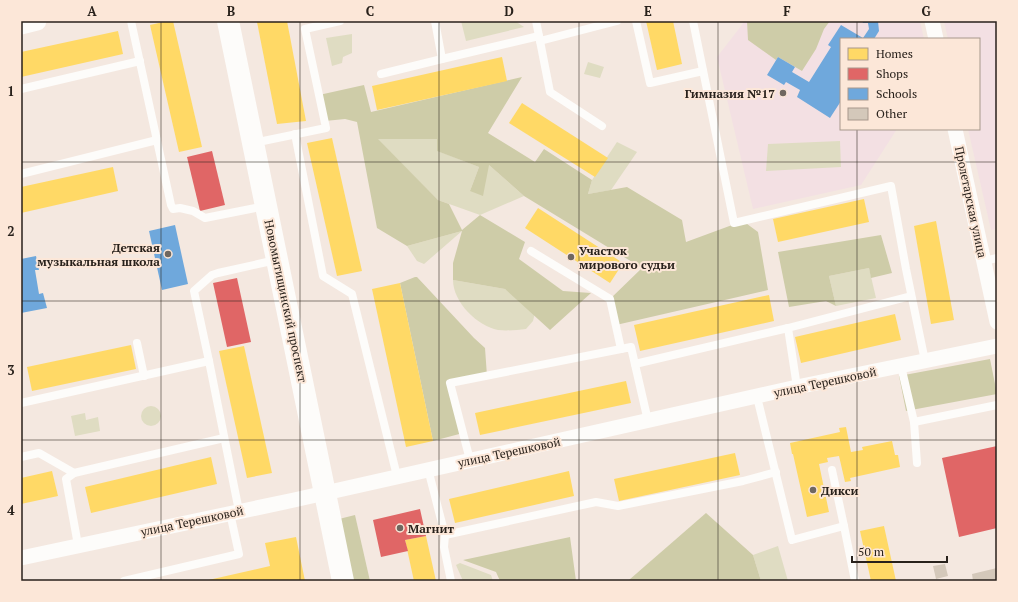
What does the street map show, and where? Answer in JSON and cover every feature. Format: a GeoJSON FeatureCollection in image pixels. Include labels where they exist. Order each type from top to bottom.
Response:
{"type":"FeatureCollection","features":[{"type":"Feature","properties":{"kind":"main road","name":"Новомытищинский проспект"},"geometry":{"type":"LineString","coordinates":[[228,21],[343,581]]}},
{"type":"Feature","properties":{"kind":"street"},"geometry":{"type":"LineString","coordinates":[[21,25],[37,21]]}},
{"type":"Feature","properties":{"kind":"street"},"geometry":{"type":"LineString","coordinates":[[932,21],[936,38]]}},
{"type":"Feature","properties":{"kind":"street","name":"Пролетарская улица"},"geometry":{"type":"LineString","coordinates":[[955,130],[990,259],[997,322]]}},
{"type":"Feature","properties":{"kind":"street","name":"улица Терешковой"},"geometry":{"type":"LineString","coordinates":[[21,558],[324,493],[797,387],[997,346]]}},
{"type":"Feature","properties":{"kind":"lane"},"geometry":{"type":"LineString","coordinates":[[131,21],[173,209],[180,208],[193,211],[205,218],[266,206]]}},
{"type":"Feature","properties":{"kind":"lane"},"geometry":{"type":"LineString","coordinates":[[253,143],[326,128],[305,29],[340,21]]}},
{"type":"Feature","properties":{"kind":"lane"},"geometry":{"type":"LineString","coordinates":[[435,21],[442,59]]}},
{"type":"Feature","properties":{"kind":"lane"},"geometry":{"type":"LineString","coordinates":[[536,21],[550,92],[602,126]]}},
{"type":"Feature","properties":{"kind":"lane"},"geometry":{"type":"LineString","coordinates":[[381,74],[442,59],[617,21]]}},
{"type":"Feature","properties":{"kind":"lane"},"geometry":{"type":"LineString","coordinates":[[636,21],[650,83],[703,71]]}},
{"type":"Feature","properties":{"kind":"lane"},"geometry":{"type":"LineString","coordinates":[[693,21],[734,223],[891,186],[911,296],[925,361]]}},
{"type":"Feature","properties":{"kind":"lane"},"geometry":{"type":"LineString","coordinates":[[21,89],[140,61]]}},
{"type":"Feature","properties":{"kind":"lane"},"geometry":{"type":"LineString","coordinates":[[296,134],[324,276],[352,294],[398,476]]}},
{"type":"Feature","properties":{"kind":"lane"},"geometry":{"type":"LineString","coordinates":[[21,174],[157,140]]}},
{"type":"Feature","properties":{"kind":"lane"},"geometry":{"type":"LineString","coordinates":[[531,251],[610,299],[621,349]]}},
{"type":"Feature","properties":{"kind":"lane"},"geometry":{"type":"LineString","coordinates":[[124,581],[240,554],[224,438],[194,291],[212,275],[277,260]]}},
{"type":"Feature","properties":{"kind":"lane"},"geometry":{"type":"LineString","coordinates":[[635,364],[788,328],[911,296]]}},
{"type":"Feature","properties":{"kind":"lane"},"geometry":{"type":"LineString","coordinates":[[788,328],[797,387]]}},
{"type":"Feature","properties":{"kind":"lane"},"geometry":{"type":"LineString","coordinates":[[137,343],[144,376]]}},
{"type":"Feature","properties":{"kind":"lane"},"geometry":{"type":"LineString","coordinates":[[470,460],[450,383],[631,347],[648,421]]}},
{"type":"Feature","properties":{"kind":"lane"},"geometry":{"type":"LineString","coordinates":[[21,403],[209,361]]}},
{"type":"Feature","properties":{"kind":"lane"},"geometry":{"type":"LineString","coordinates":[[901,366],[914,422],[917,463]]}},
{"type":"Feature","properties":{"kind":"lane"},"geometry":{"type":"LineString","coordinates":[[757,397],[792,540],[844,526]]}},
{"type":"Feature","properties":{"kind":"lane"},"geometry":{"type":"LineString","coordinates":[[914,422],[997,405]]}},
{"type":"Feature","properties":{"kind":"lane"},"geometry":{"type":"LineString","coordinates":[[78,546],[66,479],[74,473],[224,438]]}},
{"type":"Feature","properties":{"kind":"lane"},"geometry":{"type":"LineString","coordinates":[[21,457],[39,453],[74,473]]}},
{"type":"Feature","properties":{"kind":"lane"},"geometry":{"type":"LineString","coordinates":[[428,470],[445,535],[444,547],[452,581]]}},
{"type":"Feature","properties":{"kind":"lane"},"geometry":{"type":"LineString","coordinates":[[832,470],[855,581]]}},
{"type":"Feature","properties":{"kind":"lane"},"geometry":{"type":"LineString","coordinates":[[445,535],[596,502],[618,506],[743,481],[776,472]]}},
{"type":"Feature","properties":{"kind":"shaded area"},"geometry":{"type":"Polygon","coordinates":[[[461,21],[515,21],[524,27],[466,41],[461,21]]]}},
{"type":"Feature","properties":{"kind":"shaded area","name":"Гимназия №17"},"geometry":{"type":"Polygon","coordinates":[[[745,21],[920,21],[924,38],[840,38],[840,130],[896,130],[861,185],[753,209],[717,57],[745,21]]]}},
{"type":"Feature","properties":{"kind":"shaded area"},"geometry":{"type":"Polygon","coordinates":[[[747,21],[830,21],[824,29],[816,49],[802,71],[778,57],[776,60],[748,40],[747,21]]]}},
{"type":"Feature","properties":{"kind":"shaded area"},"geometry":{"type":"Polygon","coordinates":[[[944,21],[997,21],[997,229],[991,230],[968,130],[980,130],[980,38],[948,38],[944,21]]]}},
{"type":"Feature","properties":{"kind":"shaded area"},"geometry":{"type":"Polygon","coordinates":[[[352,34],[352,53],[343,57],[342,63],[332,66],[326,38],[352,34]]]}},
{"type":"Feature","properties":{"kind":"shaded area"},"geometry":{"type":"Polygon","coordinates":[[[588,62],[604,67],[600,78],[584,74],[588,62]]]}},
{"type":"Feature","properties":{"kind":"shaded area"},"geometry":{"type":"Polygon","coordinates":[[[522,77],[488,133],[535,162],[544,149],[592,180],[588,194],[627,187],[682,220],[686,242],[743,221],[758,232],[768,290],[616,325],[610,299],[642,268],[524,196],[489,165],[483,196],[470,191],[479,167],[437,151],[437,139],[378,139],[438,200],[449,204],[462,230],[480,215],[525,242],[519,259],[563,291],[591,293],[550,330],[505,289],[453,280],[453,263],[462,231],[407,246],[377,228],[357,122],[345,119],[325,121],[319,95],[364,85],[371,112],[522,77]]]}},
{"type":"Feature","properties":{"kind":"shaded area"},"geometry":{"type":"Polygon","coordinates":[[[377,139],[437,139],[438,151],[479,167],[470,191],[488,164],[524,196],[480,215],[438,200],[377,139]]]}},
{"type":"Feature","properties":{"kind":"shaded area"},"geometry":{"type":"Polygon","coordinates":[[[840,141],[841,167],[766,171],[768,144],[840,141]]]}},
{"type":"Feature","properties":{"kind":"shaded area"},"geometry":{"type":"Polygon","coordinates":[[[617,142],[637,152],[611,190],[588,194],[592,180],[617,142]]]}},
{"type":"Feature","properties":{"kind":"shaded area"},"geometry":{"type":"Polygon","coordinates":[[[462,231],[424,264],[417,261],[407,246],[462,231]]]}},
{"type":"Feature","properties":{"kind":"shaded area"},"geometry":{"type":"Polygon","coordinates":[[[881,235],[892,273],[871,278],[869,268],[829,276],[836,306],[826,301],[789,307],[778,252],[881,235]]]}},
{"type":"Feature","properties":{"kind":"shaded area"},"geometry":{"type":"Polygon","coordinates":[[[869,268],[876,298],[836,306],[829,276],[869,268]]]}},
{"type":"Feature","properties":{"kind":"shaded area"},"geometry":{"type":"Polygon","coordinates":[[[417,277],[485,348],[487,376],[450,384],[463,433],[433,441],[400,283],[417,277]]]}},
{"type":"Feature","properties":{"kind":"shaded area"},"geometry":{"type":"Polygon","coordinates":[[[453,280],[505,289],[536,309],[533,321],[526,329],[512,330],[498,330],[482,324],[468,312],[457,297],[453,280]]]}},
{"type":"Feature","properties":{"kind":"shaded area"},"geometry":{"type":"Polygon","coordinates":[[[990,359],[997,394],[906,411],[899,376],[990,359]]]}},
{"type":"Feature","properties":{"kind":"shaded area"},"geometry":{"type":"Polygon","coordinates":[[[151,406],[158,409],[161,416],[158,423],[151,426],[144,423],[141,416],[144,409],[151,406]]]}},
{"type":"Feature","properties":{"kind":"shaded area"},"geometry":{"type":"Polygon","coordinates":[[[85,413],[86,420],[98,417],[100,431],[75,436],[71,416],[85,413]]]}},
{"type":"Feature","properties":{"kind":"shaded area"},"geometry":{"type":"Polygon","coordinates":[[[706,513],[753,555],[761,581],[629,580],[706,513]]]}},
{"type":"Feature","properties":{"kind":"shaded area"},"geometry":{"type":"Polygon","coordinates":[[[355,515],[370,581],[348,581],[335,520],[355,515]]]}},
{"type":"Feature","properties":{"kind":"shaded area"},"geometry":{"type":"Polygon","coordinates":[[[570,537],[576,581],[500,581],[496,572],[463,560],[570,537]]]}},
{"type":"Feature","properties":{"kind":"shaded area"},"geometry":{"type":"Polygon","coordinates":[[[778,546],[788,581],[761,581],[753,555],[778,546]]]}},
{"type":"Feature","properties":{"kind":"shaded area"},"geometry":{"type":"Polygon","coordinates":[[[460,563],[491,575],[493,581],[463,581],[456,565],[460,563]]]}},
{"type":"Feature","properties":{"kind":"building: Homes"},"geometry":{"type":"Polygon","coordinates":[[[173,21],[202,147],[179,152],[150,25],[173,21]]]}},
{"type":"Feature","properties":{"kind":"building: Homes"},"geometry":{"type":"Polygon","coordinates":[[[258,21],[287,21],[306,121],[277,124],[258,21]]]}},
{"type":"Feature","properties":{"kind":"building: Homes"},"geometry":{"type":"Polygon","coordinates":[[[646,21],[673,21],[682,64],[657,70],[646,21]]]}},
{"type":"Feature","properties":{"kind":"building: Homes"},"geometry":{"type":"Polygon","coordinates":[[[118,31],[123,54],[21,77],[21,52],[118,31]]]}},
{"type":"Feature","properties":{"kind":"building: Homes"},"geometry":{"type":"Polygon","coordinates":[[[502,57],[507,81],[377,110],[372,86],[502,57]]]}},
{"type":"Feature","properties":{"kind":"building: Homes"},"geometry":{"type":"Polygon","coordinates":[[[522,103],[608,158],[595,177],[509,123],[522,103]]]}},
{"type":"Feature","properties":{"kind":"building: Homes"},"geometry":{"type":"Polygon","coordinates":[[[332,138],[362,271],[337,276],[307,143],[332,138]]]}},
{"type":"Feature","properties":{"kind":"building: Homes"},"geometry":{"type":"Polygon","coordinates":[[[113,167],[118,191],[21,213],[21,187],[113,167]]]}},
{"type":"Feature","properties":{"kind":"building: Homes"},"geometry":{"type":"Polygon","coordinates":[[[864,199],[869,222],[778,242],[773,219],[864,199]]]}},
{"type":"Feature","properties":{"kind":"building: Homes"},"geometry":{"type":"Polygon","coordinates":[[[538,208],[623,263],[610,283],[525,228],[538,208]]]}},
{"type":"Feature","properties":{"kind":"building: Homes"},"geometry":{"type":"Polygon","coordinates":[[[936,221],[954,320],[931,324],[914,226],[936,221]]]}},
{"type":"Feature","properties":{"kind":"building: Homes"},"geometry":{"type":"Polygon","coordinates":[[[400,283],[433,441],[406,447],[372,289],[400,283]]]}},
{"type":"Feature","properties":{"kind":"building: Homes"},"geometry":{"type":"Polygon","coordinates":[[[769,295],[774,321],[640,351],[634,325],[769,295]]]}},
{"type":"Feature","properties":{"kind":"building: Homes"},"geometry":{"type":"Polygon","coordinates":[[[895,314],[901,340],[801,363],[795,337],[895,314]]]}},
{"type":"Feature","properties":{"kind":"building: Homes"},"geometry":{"type":"Polygon","coordinates":[[[131,345],[136,369],[32,391],[27,367],[131,345]]]}},
{"type":"Feature","properties":{"kind":"building: Homes"},"geometry":{"type":"Polygon","coordinates":[[[244,346],[272,473],[247,478],[219,351],[244,346]]]}},
{"type":"Feature","properties":{"kind":"building: Homes"},"geometry":{"type":"Polygon","coordinates":[[[626,381],[631,403],[480,435],[475,413],[626,381]]]}},
{"type":"Feature","properties":{"kind":"building: Homes"},"geometry":{"type":"Polygon","coordinates":[[[846,427],[851,452],[863,450],[862,447],[892,441],[895,455],[898,455],[900,467],[850,478],[851,481],[845,482],[839,456],[827,458],[828,462],[819,464],[829,512],[807,517],[790,443],[840,432],[839,428],[846,427]]]}},
{"type":"Feature","properties":{"kind":"building: Homes"},"geometry":{"type":"Polygon","coordinates":[[[735,453],[740,475],[619,501],[614,479],[735,453]]]}},
{"type":"Feature","properties":{"kind":"building: Homes"},"geometry":{"type":"Polygon","coordinates":[[[211,457],[217,484],[91,513],[85,487],[211,457]]]}},
{"type":"Feature","properties":{"kind":"building: Homes"},"geometry":{"type":"Polygon","coordinates":[[[52,471],[58,496],[21,504],[21,478],[52,471]]]}},
{"type":"Feature","properties":{"kind":"building: Homes"},"geometry":{"type":"Polygon","coordinates":[[[569,471],[574,496],[455,523],[449,499],[569,471]]]}},
{"type":"Feature","properties":{"kind":"building: Homes"},"geometry":{"type":"Polygon","coordinates":[[[884,526],[896,581],[871,581],[860,531],[884,526]]]}},
{"type":"Feature","properties":{"kind":"building: Homes"},"geometry":{"type":"Polygon","coordinates":[[[426,536],[436,581],[414,581],[405,540],[426,536]]]}},
{"type":"Feature","properties":{"kind":"building: Homes"},"geometry":{"type":"Polygon","coordinates":[[[296,537],[305,581],[204,581],[270,566],[265,543],[296,537]]]}},
{"type":"Feature","properties":{"kind":"building: Shops"},"geometry":{"type":"Polygon","coordinates":[[[212,151],[225,205],[200,211],[187,157],[212,151]]]}},
{"type":"Feature","properties":{"kind":"building: Shops"},"geometry":{"type":"Polygon","coordinates":[[[237,278],[251,342],[227,347],[213,283],[237,278]]]}},
{"type":"Feature","properties":{"kind":"building: Shops"},"geometry":{"type":"Polygon","coordinates":[[[997,446],[997,528],[959,537],[942,458],[997,446]]]}},
{"type":"Feature","properties":{"kind":"building: Shops","name":"Магнит"},"geometry":{"type":"Polygon","coordinates":[[[420,509],[426,536],[405,540],[408,551],[381,557],[373,520],[420,509]]]}},
{"type":"Feature","properties":{"kind":"building: Schools"},"geometry":{"type":"Polygon","coordinates":[[[862,21],[878,21],[879,31],[875,38],[863,38],[869,29],[868,23],[863,23],[862,21]]]}},
{"type":"Feature","properties":{"kind":"building: Schools"},"geometry":{"type":"Polygon","coordinates":[[[841,25],[863,38],[840,38],[840,103],[830,118],[797,97],[800,90],[786,82],[784,85],[767,75],[778,57],[795,67],[792,72],[809,82],[831,47],[828,45],[841,25]]]}},
{"type":"Feature","properties":{"kind":"building: Schools","name":"Детская музыкальная школа"},"geometry":{"type":"Polygon","coordinates":[[[175,225],[188,284],[162,290],[149,231],[175,225]]]}},
{"type":"Feature","properties":{"kind":"building: Schools"},"geometry":{"type":"Polygon","coordinates":[[[36,256],[39,270],[35,270],[39,294],[43,293],[47,308],[21,313],[21,259],[36,256]]]}},
{"type":"Feature","properties":{"kind":"building: Other"},"geometry":{"type":"Polygon","coordinates":[[[945,564],[948,576],[936,579],[933,566],[945,564]]]}},
{"type":"Feature","properties":{"kind":"building: Other"},"geometry":{"type":"Polygon","coordinates":[[[997,568],[997,581],[973,581],[972,574],[997,568]]]}},
{"type":"Feature","properties":{"kind":"place","name":"Гимназия №17"},"geometry":{"type":"Point","coordinates":[783,93]}},
{"type":"Feature","properties":{"kind":"place","name":"Детская музыкальная школа"},"geometry":{"type":"Point","coordinates":[168,254]}},
{"type":"Feature","properties":{"kind":"place","name":"Участок мирового судьи"},"geometry":{"type":"Point","coordinates":[571,257]}},
{"type":"Feature","properties":{"kind":"place","name":"Дикси"},"geometry":{"type":"Point","coordinates":[813,490]}},
{"type":"Feature","properties":{"kind":"place","name":"Магнит"},"geometry":{"type":"Point","coordinates":[400,528]}}]}
